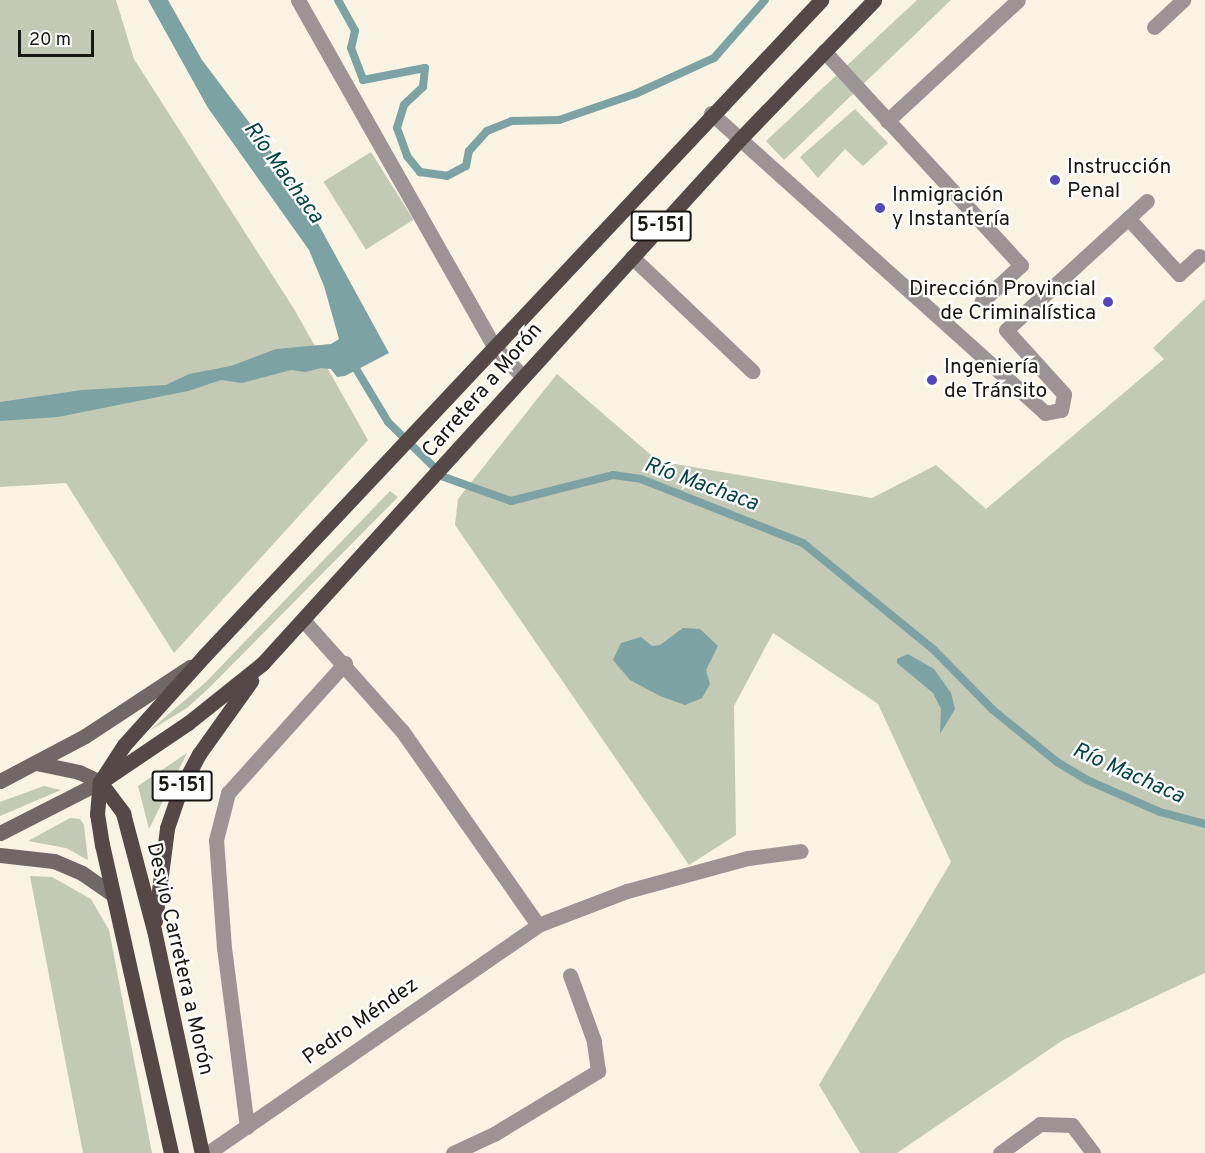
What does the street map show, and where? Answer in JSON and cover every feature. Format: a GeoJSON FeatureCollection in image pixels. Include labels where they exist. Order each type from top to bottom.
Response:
{"type":"FeatureCollection","features":[{"type":"Feature","properties":{"kind":"main road","name":"Carretera a Morón"},"geometry":{"type":"LineString","coordinates":[[204,656],[387,465],[493,345],[711,113],[821,0]]}},
{"type":"Feature","properties":{"kind":"main road","name":"Carretera a Morón"},"geometry":{"type":"LineString","coordinates":[[100,782],[188,723],[262,664],[418,496],[522,376],[740,139],[874,0]]}},
{"type":"Feature","properties":{"kind":"main road"},"geometry":{"type":"LineString","coordinates":[[0,781],[124,712],[204,656]]}},
{"type":"Feature","properties":{"kind":"main road"},"geometry":{"type":"LineString","coordinates":[[171,1153],[112,894],[97,814],[100,782],[124,745],[204,656]]}},
{"type":"Feature","properties":{"kind":"main road","name":"5-151"},"geometry":{"type":"LineString","coordinates":[[154,930],[167,828],[180,790],[199,754],[262,664]]}},
{"type":"Feature","properties":{"kind":"main road"},"geometry":{"type":"LineString","coordinates":[[36,763],[79,772],[100,782]]}},
{"type":"Feature","properties":{"kind":"main road"},"geometry":{"type":"LineString","coordinates":[[0,833],[100,782]]}},
{"type":"Feature","properties":{"kind":"main road","name":"Desvio Carretera a Morón"},"geometry":{"type":"LineString","coordinates":[[100,782],[123,813],[154,930],[202,1153]]}},
{"type":"Feature","properties":{"kind":"main road"},"geometry":{"type":"LineString","coordinates":[[0,855],[54,861],[82,873],[112,894]]}},
{"type":"Feature","properties":{"kind":"street"},"geometry":{"type":"LineString","coordinates":[[298,0],[493,345],[522,376]]}},
{"type":"Feature","properties":{"kind":"street"},"geometry":{"type":"LineString","coordinates":[[887,121],[1018,0]]}},
{"type":"Feature","properties":{"kind":"street"},"geometry":{"type":"LineString","coordinates":[[1154,27],[1183,0]]}},
{"type":"Feature","properties":{"kind":"street"},"geometry":{"type":"LineString","coordinates":[[824,51],[1021,265],[981,302]]}},
{"type":"Feature","properties":{"kind":"street"},"geometry":{"type":"LineString","coordinates":[[711,113],[1045,413],[1062,410],[1064,394],[1006,330],[1147,201]]}},
{"type":"Feature","properties":{"kind":"street"},"geometry":{"type":"LineString","coordinates":[[1128,218],[1179,274],[1198,256]]}},
{"type":"Feature","properties":{"kind":"street"},"geometry":{"type":"LineString","coordinates":[[632,257],[752,371]]}},
{"type":"Feature","properties":{"kind":"street"},"geometry":{"type":"LineString","coordinates":[[303,620],[345,663],[402,731],[538,926]]}},
{"type":"Feature","properties":{"kind":"street"},"geometry":{"type":"LineString","coordinates":[[247,1127],[224,948],[216,840],[228,794],[345,663]]}},
{"type":"Feature","properties":{"kind":"street","name":"Pedro Méndez"},"geometry":{"type":"LineString","coordinates":[[208,1153],[538,926],[627,891],[748,858],[801,851]]}},
{"type":"Feature","properties":{"kind":"street"},"geometry":{"type":"LineString","coordinates":[[453,1153],[494,1134],[598,1071],[594,1041],[570,975]]}},
{"type":"Feature","properties":{"kind":"street"},"geometry":{"type":"LineString","coordinates":[[1000,1153],[1040,1124],[1072,1125],[1093,1153]]}},
{"type":"Feature","properties":{"kind":"green space"},"geometry":{"type":"Polygon","coordinates":[[[0,0],[116,0],[134,59],[294,309],[368,440],[174,653],[66,483],[0,487],[0,0]]]}},
{"type":"Feature","properties":{"kind":"green space"},"geometry":{"type":"Polygon","coordinates":[[[917,0],[951,0],[784,160],[766,141],[917,0]]]}},
{"type":"Feature","properties":{"kind":"green space"},"geometry":{"type":"Polygon","coordinates":[[[855,109],[888,143],[863,166],[845,149],[818,178],[800,157],[855,109]]]}},
{"type":"Feature","properties":{"kind":"green space"},"geometry":{"type":"Polygon","coordinates":[[[371,152],[413,220],[366,250],[324,182],[371,152]]]}},
{"type":"Feature","properties":{"kind":"green space"},"geometry":{"type":"Polygon","coordinates":[[[1205,299],[1205,973],[1063,1040],[897,1153],[860,1153],[819,1085],[951,862],[878,704],[773,633],[734,706],[736,835],[689,865],[455,525],[458,499],[557,374],[658,461],[872,498],[936,465],[986,509],[1164,359],[1153,348],[1205,299]]]}},
{"type":"Feature","properties":{"kind":"green space"},"geometry":{"type":"Polygon","coordinates":[[[390,491],[398,497],[209,688],[187,708],[149,731],[206,682],[390,491]]]}},
{"type":"Feature","properties":{"kind":"green space"},"geometry":{"type":"Polygon","coordinates":[[[187,753],[149,829],[138,786],[187,753]]]}},
{"type":"Feature","properties":{"kind":"green space"},"geometry":{"type":"Polygon","coordinates":[[[44,786],[61,790],[0,816],[0,802],[44,786]]]}},
{"type":"Feature","properties":{"kind":"green space"},"geometry":{"type":"Polygon","coordinates":[[[70,818],[80,819],[84,825],[88,860],[66,848],[28,841],[70,818]]]}},
{"type":"Feature","properties":{"kind":"green space"},"geometry":{"type":"Polygon","coordinates":[[[30,876],[52,877],[91,899],[109,930],[152,1153],[83,1153],[30,876]]]}},
{"type":"Feature","properties":{"kind":"water"},"geometry":{"type":"Polygon","coordinates":[[[148,0],[168,0],[202,60],[298,187],[389,353],[345,376],[337,377],[331,369],[321,368],[305,372],[291,370],[242,383],[221,380],[188,391],[58,417],[0,421],[0,402],[82,390],[166,385],[189,374],[231,366],[276,349],[331,344],[339,339],[324,286],[309,250],[208,108],[148,0]]]}},
{"type":"Feature","properties":{"kind":"water"},"geometry":{"type":"Polygon","coordinates":[[[683,628],[700,629],[718,646],[706,670],[710,684],[702,698],[685,705],[660,696],[630,680],[613,660],[621,643],[641,637],[652,646],[660,645],[683,628]]]}},
{"type":"Feature","properties":{"kind":"water"},"geometry":{"type":"Polygon","coordinates":[[[908,654],[934,669],[951,693],[955,709],[940,734],[941,709],[933,693],[897,663],[897,659],[908,654]]]}},
{"type":"Feature","properties":{"kind":"waterway"},"geometry":{"type":"LineString","coordinates":[[338,0],[355,31],[351,48],[363,80],[425,68],[423,87],[404,105],[397,128],[407,156],[420,172],[447,176],[466,166],[469,151],[487,131],[512,121],[559,120],[635,94],[714,58],[765,0]]}},
{"type":"Feature","properties":{"kind":"waterway","name":"Río Machaca"},"geometry":{"type":"LineString","coordinates":[[352,362],[388,422],[444,477],[511,501],[613,475],[641,479],[803,543],[934,650],[993,710],[1057,762],[1087,780],[1160,812],[1205,824]]}},
{"type":"Feature","properties":{"kind":"place","name":"Instrucción Penal"},"geometry":{"type":"Point","coordinates":[1055,180]}},
{"type":"Feature","properties":{"kind":"place","name":"Inmigración y Instantería"},"geometry":{"type":"Point","coordinates":[880,208]}},
{"type":"Feature","properties":{"kind":"place","name":"Dirección Provincial de Criminalística"},"geometry":{"type":"Point","coordinates":[1108,302]}},
{"type":"Feature","properties":{"kind":"place","name":"Ingeniería de Tránsito"},"geometry":{"type":"Point","coordinates":[932,380]}}]}
